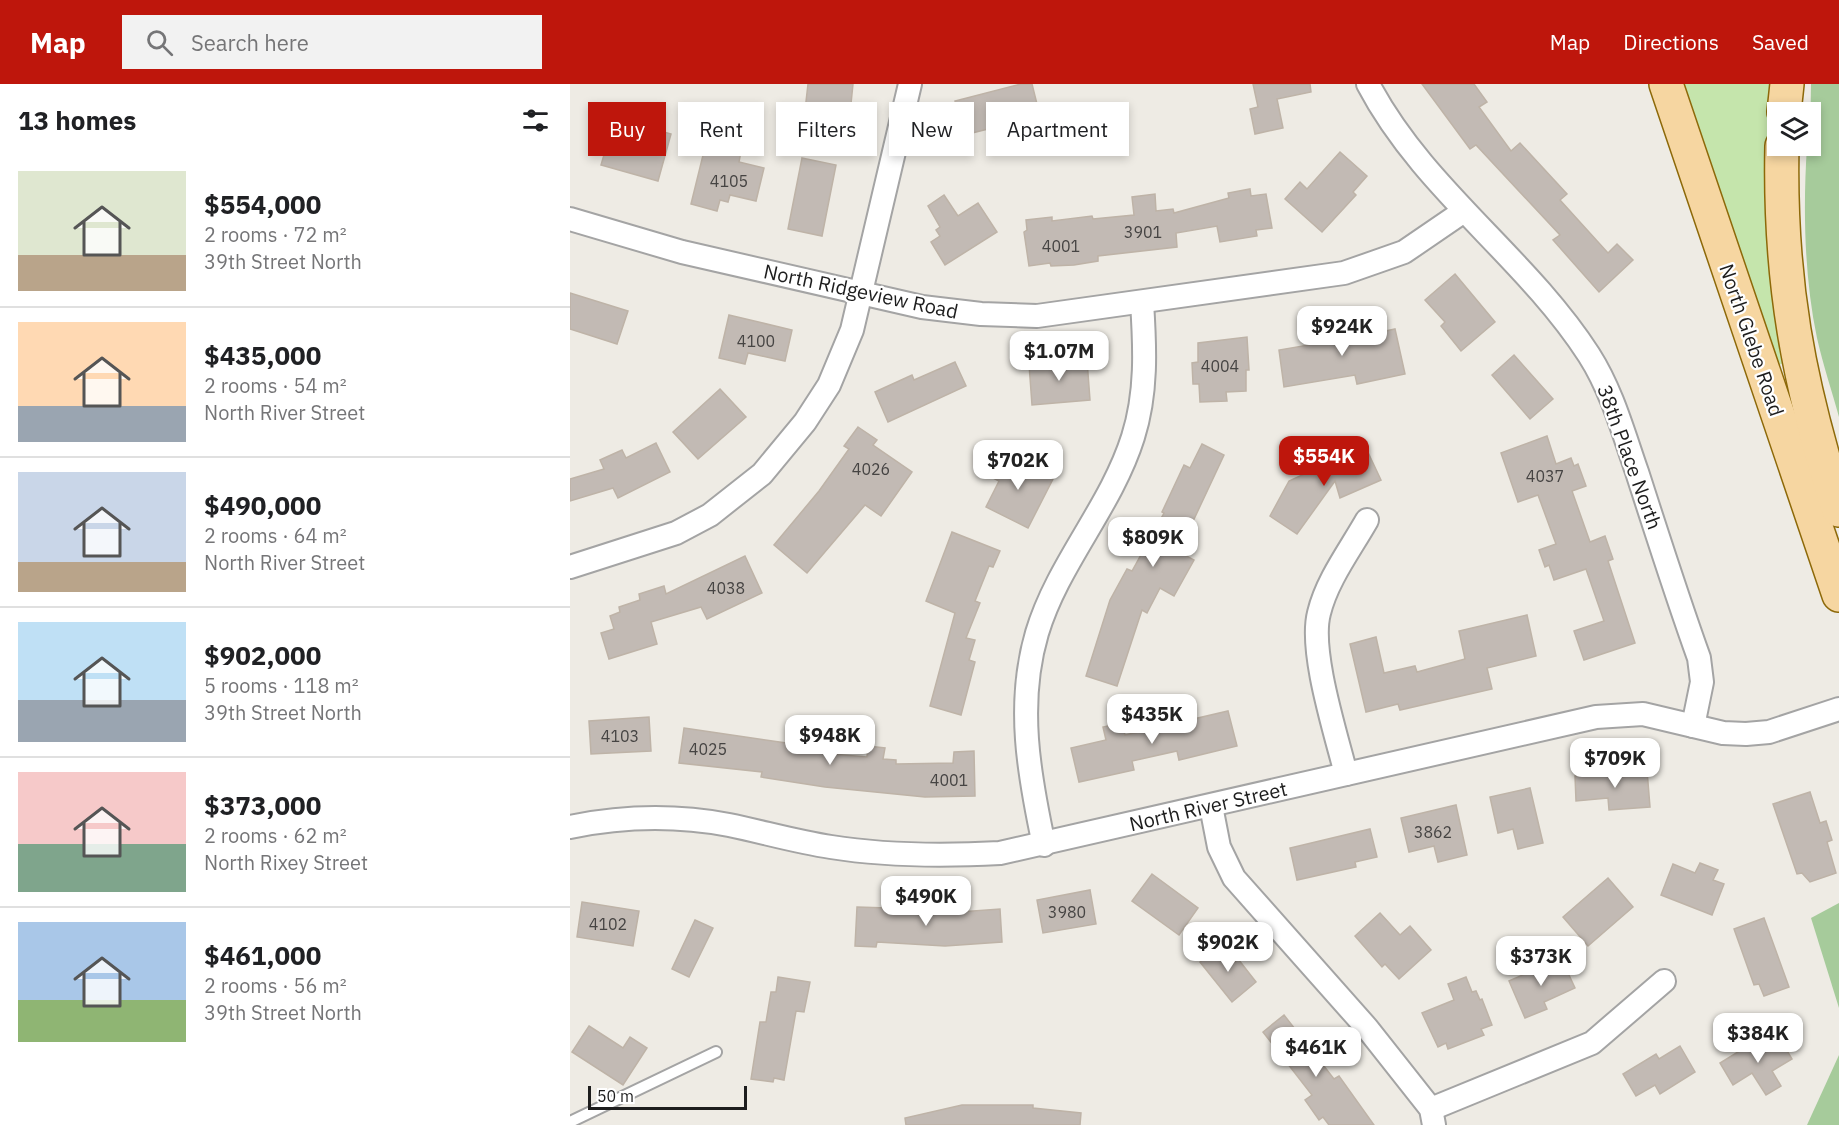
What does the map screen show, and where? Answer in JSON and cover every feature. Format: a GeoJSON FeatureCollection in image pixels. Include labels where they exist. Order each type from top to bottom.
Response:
{"type":"FeatureCollection","features":[{"type":"Feature","properties":{"kind":"main road","name":"North Glebe Road"},"geometry":{"type":"LineString","coordinates":[[1666,84],[1839,595]]}},
{"type":"Feature","properties":{"kind":"main road"},"geometry":{"type":"LineString","coordinates":[[1785,102],[1787,84]]}},
{"type":"Feature","properties":{"kind":"main road","name":"North Glebe Road"},"geometry":{"type":"LineString","coordinates":[[1782,156],[1783,245],[1794,342],[1815,436],[1839,510]]}},
{"type":"Feature","properties":{"kind":"street"},"geometry":{"type":"LineString","coordinates":[[570,567],[692,525],[728,503],[762,474],[791,441],[819,402],[852,330],[910,84]]}},
{"type":"Feature","properties":{"kind":"street","name":"38th Place North"},"geometry":{"type":"LineString","coordinates":[[1368,84],[1406,146],[1562,318],[1589,356],[1610,393],[1699,658],[1702,682],[1693,726]]}},
{"type":"Feature","properties":{"kind":"street","name":"North Ridgeview Road"},"geometry":{"type":"LineString","coordinates":[[570,219],[682,252],[862,293],[953,311],[1010,316],[1062,313],[1323,277],[1366,267],[1404,252],[1464,211]]}},
{"type":"Feature","properties":{"kind":"street"},"geometry":{"type":"LineString","coordinates":[[1044,845],[1026,734],[1031,662],[1037,636],[1054,590],[1115,479],[1132,439],[1144,379],[1142,302]]}},
{"type":"Feature","properties":{"kind":"street"},"geometry":{"type":"LineString","coordinates":[[1346,774],[1318,655],[1316,628],[1328,589],[1367,520]]}},
{"type":"Feature","properties":{"kind":"street","name":"North River Street"},"geometry":{"type":"LineString","coordinates":[[570,827],[619,819],[689,820],[830,847],[910,854],[1000,853],[1044,845],[1610,715],[1643,714],[1735,734],[1757,734],[1839,709]]}},
{"type":"Feature","properties":{"kind":"street"},"geometry":{"type":"LineString","coordinates":[[1210,806],[1219,847],[1234,878],[1367,1028],[1432,1117],[1592,1043],[1664,981]]}},
{"type":"Feature","properties":{"kind":"lane"},"geometry":{"type":"LineString","coordinates":[[570,1122],[716,1052]]}},
{"type":"Feature","properties":{"kind":"green space"},"geometry":{"type":"Polygon","coordinates":[[[1683,84],[1774,84],[1771,102],[1767,102],[1767,156],[1771,156],[1772,243],[1789,360],[1774,368],[1683,84]]]}},
{"type":"Feature","properties":{"kind":"green space"},"geometry":{"type":"Polygon","coordinates":[[[1811,84],[1839,84],[1839,417],[1817,338],[1809,291],[1805,193],[1807,156],[1821,156],[1821,102],[1811,102],[1811,84]]]}},
{"type":"Feature","properties":{"kind":"green space"},"geometry":{"type":"Polygon","coordinates":[[[1839,903],[1839,1008],[1811,918],[1839,903]]]}},
{"type":"Feature","properties":{"kind":"green space"},"geometry":{"type":"Polygon","coordinates":[[[1839,1055],[1839,1125],[1807,1125],[1839,1055]]]}},
{"type":"Feature","properties":{"kind":"building"},"geometry":{"type":"Polygon","coordinates":[[[808,84],[853,84],[851,102],[806,102],[808,84]]]}},
{"type":"Feature","properties":{"kind":"building"},"geometry":{"type":"Polygon","coordinates":[[[1021,84],[1032,84],[1036,102],[986,102],[986,130],[974,132],[974,102],[955,101],[1021,84]]]}},
{"type":"Feature","properties":{"kind":"building"},"geometry":{"type":"Polygon","coordinates":[[[1253,84],[1310,84],[1311,92],[1277,99],[1283,128],[1255,134],[1250,109],[1258,107],[1253,84]]]}},
{"type":"Feature","properties":{"kind":"building"},"geometry":{"type":"Polygon","coordinates":[[[1422,84],[1474,84],[1487,102],[1479,107],[1511,151],[1520,143],[1567,194],[1560,200],[1608,253],[1617,244],[1633,260],[1599,292],[1553,240],[1560,235],[1476,145],[1470,149],[1422,84]]]}},
{"type":"Feature","properties":{"kind":"building"},"geometry":{"type":"Polygon","coordinates":[[[666,133],[671,134],[666,152],[666,133]]]}},
{"type":"Feature","properties":{"kind":"building"},"geometry":{"type":"Polygon","coordinates":[[[1340,152],[1367,176],[1353,192],[1356,195],[1322,232],[1285,199],[1300,182],[1307,189],[1340,152]]]}},
{"type":"Feature","properties":{"kind":"building"},"geometry":{"type":"Polygon","coordinates":[[[604,156],[665,156],[658,181],[601,165],[604,156]]]}},
{"type":"Feature","properties":{"kind":"building"},"geometry":{"type":"Polygon","coordinates":[[[703,156],[740,156],[739,162],[764,168],[756,201],[730,195],[728,202],[720,200],[717,211],[691,204],[703,156]]]}},
{"type":"Feature","properties":{"kind":"building"},"geometry":{"type":"Polygon","coordinates":[[[802,158],[836,165],[822,236],[788,229],[802,158]]]}},
{"type":"Feature","properties":{"kind":"building"},"geometry":{"type":"Polygon","coordinates":[[[1250,189],[1251,196],[1266,194],[1272,228],[1256,230],[1257,236],[1220,242],[1217,226],[1176,233],[1177,247],[1098,256],[1098,261],[1074,265],[1051,266],[1050,263],[1029,266],[1024,232],[1027,230],[1026,220],[1052,217],[1052,221],[1092,216],[1093,219],[1134,215],[1132,197],[1155,194],[1156,211],[1173,209],[1174,213],[1229,198],[1228,193],[1250,189]]]}},
{"type":"Feature","properties":{"kind":"building"},"geometry":{"type":"Polygon","coordinates":[[[944,195],[958,216],[978,203],[997,232],[945,265],[931,242],[940,236],[936,230],[940,227],[928,206],[944,195]]]}},
{"type":"Feature","properties":{"kind":"building"},"geometry":{"type":"Polygon","coordinates":[[[1455,274],[1495,322],[1461,351],[1441,326],[1445,322],[1425,300],[1455,274]]]}},
{"type":"Feature","properties":{"kind":"building"},"geometry":{"type":"Polygon","coordinates":[[[570,293],[628,311],[617,344],[570,329],[570,293]]]}},
{"type":"Feature","properties":{"kind":"building"},"geometry":{"type":"Polygon","coordinates":[[[729,315],[792,330],[785,361],[748,353],[745,364],[719,358],[729,315]]]}},
{"type":"Feature","properties":{"kind":"building"},"geometry":{"type":"Polygon","coordinates":[[[1333,321],[1337,342],[1395,329],[1405,374],[1357,384],[1355,375],[1284,387],[1279,350],[1309,345],[1306,325],[1333,321]]]}},
{"type":"Feature","properties":{"kind":"building"},"geometry":{"type":"Polygon","coordinates":[[[1247,337],[1249,370],[1246,370],[1246,391],[1226,392],[1227,401],[1200,402],[1199,384],[1193,384],[1192,363],[1198,362],[1198,343],[1247,337]]]}},
{"type":"Feature","properties":{"kind":"building"},"geometry":{"type":"Polygon","coordinates":[[[1514,355],[1553,399],[1530,419],[1492,375],[1514,355]]]}},
{"type":"Feature","properties":{"kind":"building"},"geometry":{"type":"Polygon","coordinates":[[[1087,360],[1090,400],[1032,405],[1029,364],[1087,360]]]}},
{"type":"Feature","properties":{"kind":"building"},"geometry":{"type":"Polygon","coordinates":[[[955,362],[966,386],[888,422],[875,392],[912,375],[914,380],[955,362]]]}},
{"type":"Feature","properties":{"kind":"building"},"geometry":{"type":"Polygon","coordinates":[[[720,389],[746,417],[698,459],[673,432],[720,389]]]}},
{"type":"Feature","properties":{"kind":"building"},"geometry":{"type":"Polygon","coordinates":[[[858,427],[877,440],[873,445],[912,472],[881,516],[865,505],[807,573],[774,545],[819,491],[849,449],[844,446],[858,427]]]}},
{"type":"Feature","properties":{"kind":"building"},"geometry":{"type":"Polygon","coordinates":[[[1547,436],[1556,464],[1571,458],[1574,466],[1578,464],[1586,486],[1572,491],[1590,542],[1605,536],[1613,559],[1608,561],[1635,643],[1584,660],[1574,631],[1604,621],[1586,569],[1554,580],[1549,565],[1545,567],[1539,550],[1556,544],[1538,495],[1518,502],[1501,453],[1547,436]]]}},
{"type":"Feature","properties":{"kind":"building"},"geometry":{"type":"Polygon","coordinates":[[[656,443],[670,472],[618,498],[613,488],[570,501],[570,479],[604,469],[600,460],[622,450],[626,458],[656,443]]]}},
{"type":"Feature","properties":{"kind":"building"},"geometry":{"type":"Polygon","coordinates":[[[1202,444],[1224,455],[1179,552],[1194,560],[1174,596],[1160,588],[1147,613],[1142,610],[1117,686],[1086,676],[1110,600],[1127,569],[1132,571],[1164,513],[1162,512],[1184,465],[1190,468],[1202,444]]]}},
{"type":"Feature","properties":{"kind":"building"},"geometry":{"type":"Polygon","coordinates":[[[1365,446],[1381,480],[1340,498],[1335,481],[1297,534],[1270,516],[1289,481],[1365,446]]]}},
{"type":"Feature","properties":{"kind":"building"},"geometry":{"type":"Polygon","coordinates":[[[1004,453],[1053,479],[1028,528],[986,507],[999,481],[991,477],[1004,453]]]}},
{"type":"Feature","properties":{"kind":"building"},"geometry":{"type":"Polygon","coordinates":[[[952,532],[1000,551],[993,567],[989,566],[975,601],[980,603],[966,638],[975,640],[969,660],[975,662],[961,715],[930,706],[955,613],[926,601],[952,532]]]}},
{"type":"Feature","properties":{"kind":"building"},"geometry":{"type":"Polygon","coordinates":[[[745,556],[762,593],[707,619],[701,607],[651,622],[657,644],[609,659],[601,633],[614,629],[610,616],[620,612],[619,607],[640,600],[639,594],[664,586],[666,594],[745,556]]]}},
{"type":"Feature","properties":{"kind":"building"},"geometry":{"type":"Polygon","coordinates":[[[1527,615],[1536,656],[1487,668],[1492,689],[1400,710],[1398,704],[1366,712],[1350,644],[1376,637],[1384,673],[1415,666],[1417,672],[1465,659],[1459,631],[1527,615]]]}},
{"type":"Feature","properties":{"kind":"building"},"geometry":{"type":"Polygon","coordinates":[[[1228,711],[1237,746],[1179,760],[1177,751],[1132,761],[1134,770],[1079,782],[1071,748],[1106,740],[1103,727],[1122,723],[1125,735],[1228,711]]]}},
{"type":"Feature","properties":{"kind":"building"},"geometry":{"type":"Polygon","coordinates":[[[649,717],[651,751],[591,754],[589,721],[649,717]]]}},
{"type":"Feature","properties":{"kind":"building"},"geometry":{"type":"Polygon","coordinates":[[[684,728],[821,748],[820,753],[867,757],[868,746],[885,748],[883,759],[896,760],[896,764],[953,763],[954,752],[974,751],[975,796],[925,797],[825,787],[761,777],[762,772],[679,763],[684,728]]]}},
{"type":"Feature","properties":{"kind":"building"},"geometry":{"type":"Polygon","coordinates":[[[1647,770],[1650,807],[1609,810],[1608,798],[1576,801],[1575,776],[1647,770]]]}},
{"type":"Feature","properties":{"kind":"building"},"geometry":{"type":"Polygon","coordinates":[[[1530,788],[1543,843],[1518,849],[1513,829],[1498,833],[1490,797],[1530,788]]]}},
{"type":"Feature","properties":{"kind":"building"},"geometry":{"type":"Polygon","coordinates":[[[1810,792],[1820,823],[1826,821],[1832,840],[1827,842],[1836,873],[1810,882],[1802,873],[1797,874],[1773,804],[1810,792]]]}},
{"type":"Feature","properties":{"kind":"building"},"geometry":{"type":"Polygon","coordinates":[[[1456,805],[1467,855],[1438,862],[1434,846],[1409,852],[1401,818],[1456,805]]]}},
{"type":"Feature","properties":{"kind":"building"},"geometry":{"type":"Polygon","coordinates":[[[1370,829],[1377,857],[1355,862],[1356,867],[1297,880],[1290,848],[1370,829]]]}},
{"type":"Feature","properties":{"kind":"building"},"geometry":{"type":"Polygon","coordinates":[[[1700,863],[1718,870],[1713,880],[1724,884],[1712,915],[1661,895],[1673,864],[1695,873],[1700,863]]]}},
{"type":"Feature","properties":{"kind":"building"},"geometry":{"type":"Polygon","coordinates":[[[1152,874],[1198,908],[1179,935],[1132,901],[1152,874]]]}},
{"type":"Feature","properties":{"kind":"building"},"geometry":{"type":"Polygon","coordinates":[[[1608,878],[1633,907],[1588,946],[1563,917],[1608,878]]]}},
{"type":"Feature","properties":{"kind":"building"},"geometry":{"type":"Polygon","coordinates":[[[1090,890],[1096,924],[1043,933],[1037,900],[1090,890]]]}},
{"type":"Feature","properties":{"kind":"building"},"geometry":{"type":"Polygon","coordinates":[[[582,902],[639,911],[633,946],[577,937],[582,902]]]}},
{"type":"Feature","properties":{"kind":"building"},"geometry":{"type":"Polygon","coordinates":[[[857,907],[918,909],[918,915],[1000,909],[1002,942],[945,946],[877,942],[876,947],[855,946],[857,907]]]}},
{"type":"Feature","properties":{"kind":"building"},"geometry":{"type":"Polygon","coordinates":[[[1380,913],[1400,935],[1410,926],[1431,950],[1399,979],[1385,964],[1382,967],[1355,936],[1380,913]]]}},
{"type":"Feature","properties":{"kind":"building"},"geometry":{"type":"Polygon","coordinates":[[[1764,918],[1789,987],[1764,996],[1759,984],[1754,985],[1734,929],[1764,918]]]}},
{"type":"Feature","properties":{"kind":"building"},"geometry":{"type":"Polygon","coordinates":[[[695,920],[713,928],[689,977],[672,969],[695,920]]]}},
{"type":"Feature","properties":{"kind":"building"},"geometry":{"type":"Polygon","coordinates":[[[1221,945],[1235,962],[1238,959],[1256,982],[1232,1002],[1200,962],[1221,945]]]}},
{"type":"Feature","properties":{"kind":"building"},"geometry":{"type":"Polygon","coordinates":[[[1561,958],[1575,988],[1544,1002],[1547,1009],[1525,1018],[1509,981],[1561,958]]]}},
{"type":"Feature","properties":{"kind":"building"},"geometry":{"type":"Polygon","coordinates":[[[778,977],[810,982],[804,1012],[796,1011],[784,1080],[774,1078],[773,1082],[751,1079],[760,1022],[766,1022],[771,992],[776,992],[778,977]]]}},
{"type":"Feature","properties":{"kind":"building"},"geometry":{"type":"Polygon","coordinates":[[[1466,977],[1472,992],[1476,991],[1480,1000],[1482,999],[1492,1025],[1481,1029],[1484,1035],[1448,1049],[1446,1043],[1438,1047],[1422,1013],[1454,1000],[1448,984],[1466,977]]]}},
{"type":"Feature","properties":{"kind":"building"},"geometry":{"type":"Polygon","coordinates":[[[1284,1015],[1334,1079],[1339,1076],[1374,1125],[1329,1125],[1323,1117],[1319,1120],[1305,1100],[1312,1095],[1263,1032],[1284,1015]]]}},
{"type":"Feature","properties":{"kind":"building"},"geometry":{"type":"Polygon","coordinates":[[[589,1026],[623,1048],[630,1037],[647,1048],[623,1085],[572,1052],[589,1026]]]}},
{"type":"Feature","properties":{"kind":"building"},"geometry":{"type":"Polygon","coordinates":[[[1775,1036],[1777,1041],[1780,1039],[1792,1059],[1772,1071],[1781,1086],[1766,1095],[1752,1073],[1733,1085],[1720,1063],[1754,1042],[1757,1047],[1775,1036]]]}},
{"type":"Feature","properties":{"kind":"building"},"geometry":{"type":"Polygon","coordinates":[[[1680,1046],[1695,1072],[1660,1094],[1655,1085],[1636,1096],[1623,1074],[1656,1054],[1659,1059],[1680,1046]]]}},
{"type":"Feature","properties":{"kind":"building"},"geometry":{"type":"Polygon","coordinates":[[[962,1105],[1033,1105],[1033,1108],[1081,1113],[1080,1125],[906,1125],[905,1118],[962,1105]]]}}]}
